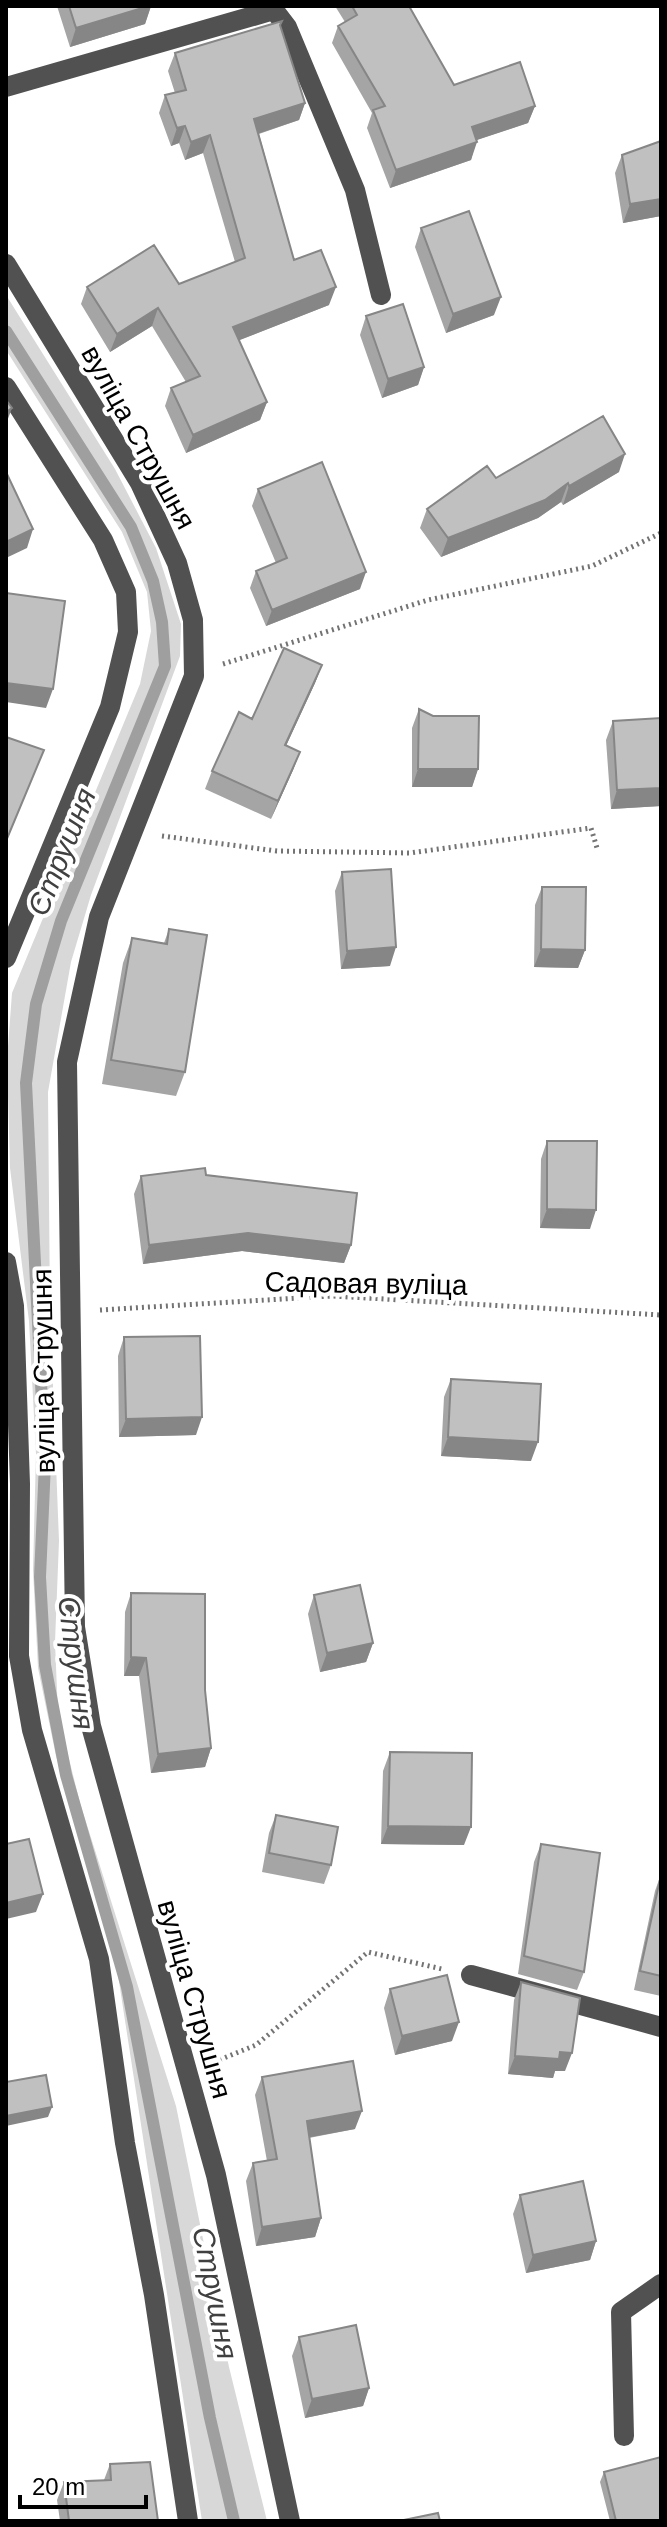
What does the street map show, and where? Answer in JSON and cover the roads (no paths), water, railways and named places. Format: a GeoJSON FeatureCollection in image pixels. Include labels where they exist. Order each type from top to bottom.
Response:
{"type":"FeatureCollection","features":[{"type":"Feature","properties":{"kind":"street"},"geometry":{"type":"LineString","coordinates":[[6,87],[274,10],[287,27],[355,190],[381,295]]}},
{"type":"Feature","properties":{"kind":"street","name":"вуліца Струшня"},"geometry":{"type":"LineString","coordinates":[[6,264],[140,483],[177,563],[193,620],[194,676],[99,917],[67,1062],[75,1627],[91,1726],[216,2175],[290,2521]]}},
{"type":"Feature","properties":{"kind":"street"},"geometry":{"type":"LineString","coordinates":[[6,387],[103,540],[126,592],[128,632],[110,707],[6,958]]}},
{"type":"Feature","properties":{"kind":"street","name":"вуліца Струшня"},"geometry":{"type":"LineString","coordinates":[[6,1262],[14,1306],[20,1484],[19,1656],[32,1730],[99,1959],[125,2143],[154,2295],[188,2521]]}},
{"type":"Feature","properties":{"kind":"street"},"geometry":{"type":"LineString","coordinates":[[471,1975],[661,2027]]}},
{"type":"Feature","properties":{"kind":"street"},"geometry":{"type":"LineString","coordinates":[[624,2436],[621,2312],[661,2284]]}},
{"type":"Feature","properties":{"kind":"waterway","name":"Струшня"},"geometry":{"type":"LineString","coordinates":[[6,331],[131,527],[153,581],[162,622],[165,666],[61,921],[36,1004],[26,1083],[45,1463],[40,1577],[45,1665],[66,1775],[127,1987],[210,2418],[234,2521]]}}]}
